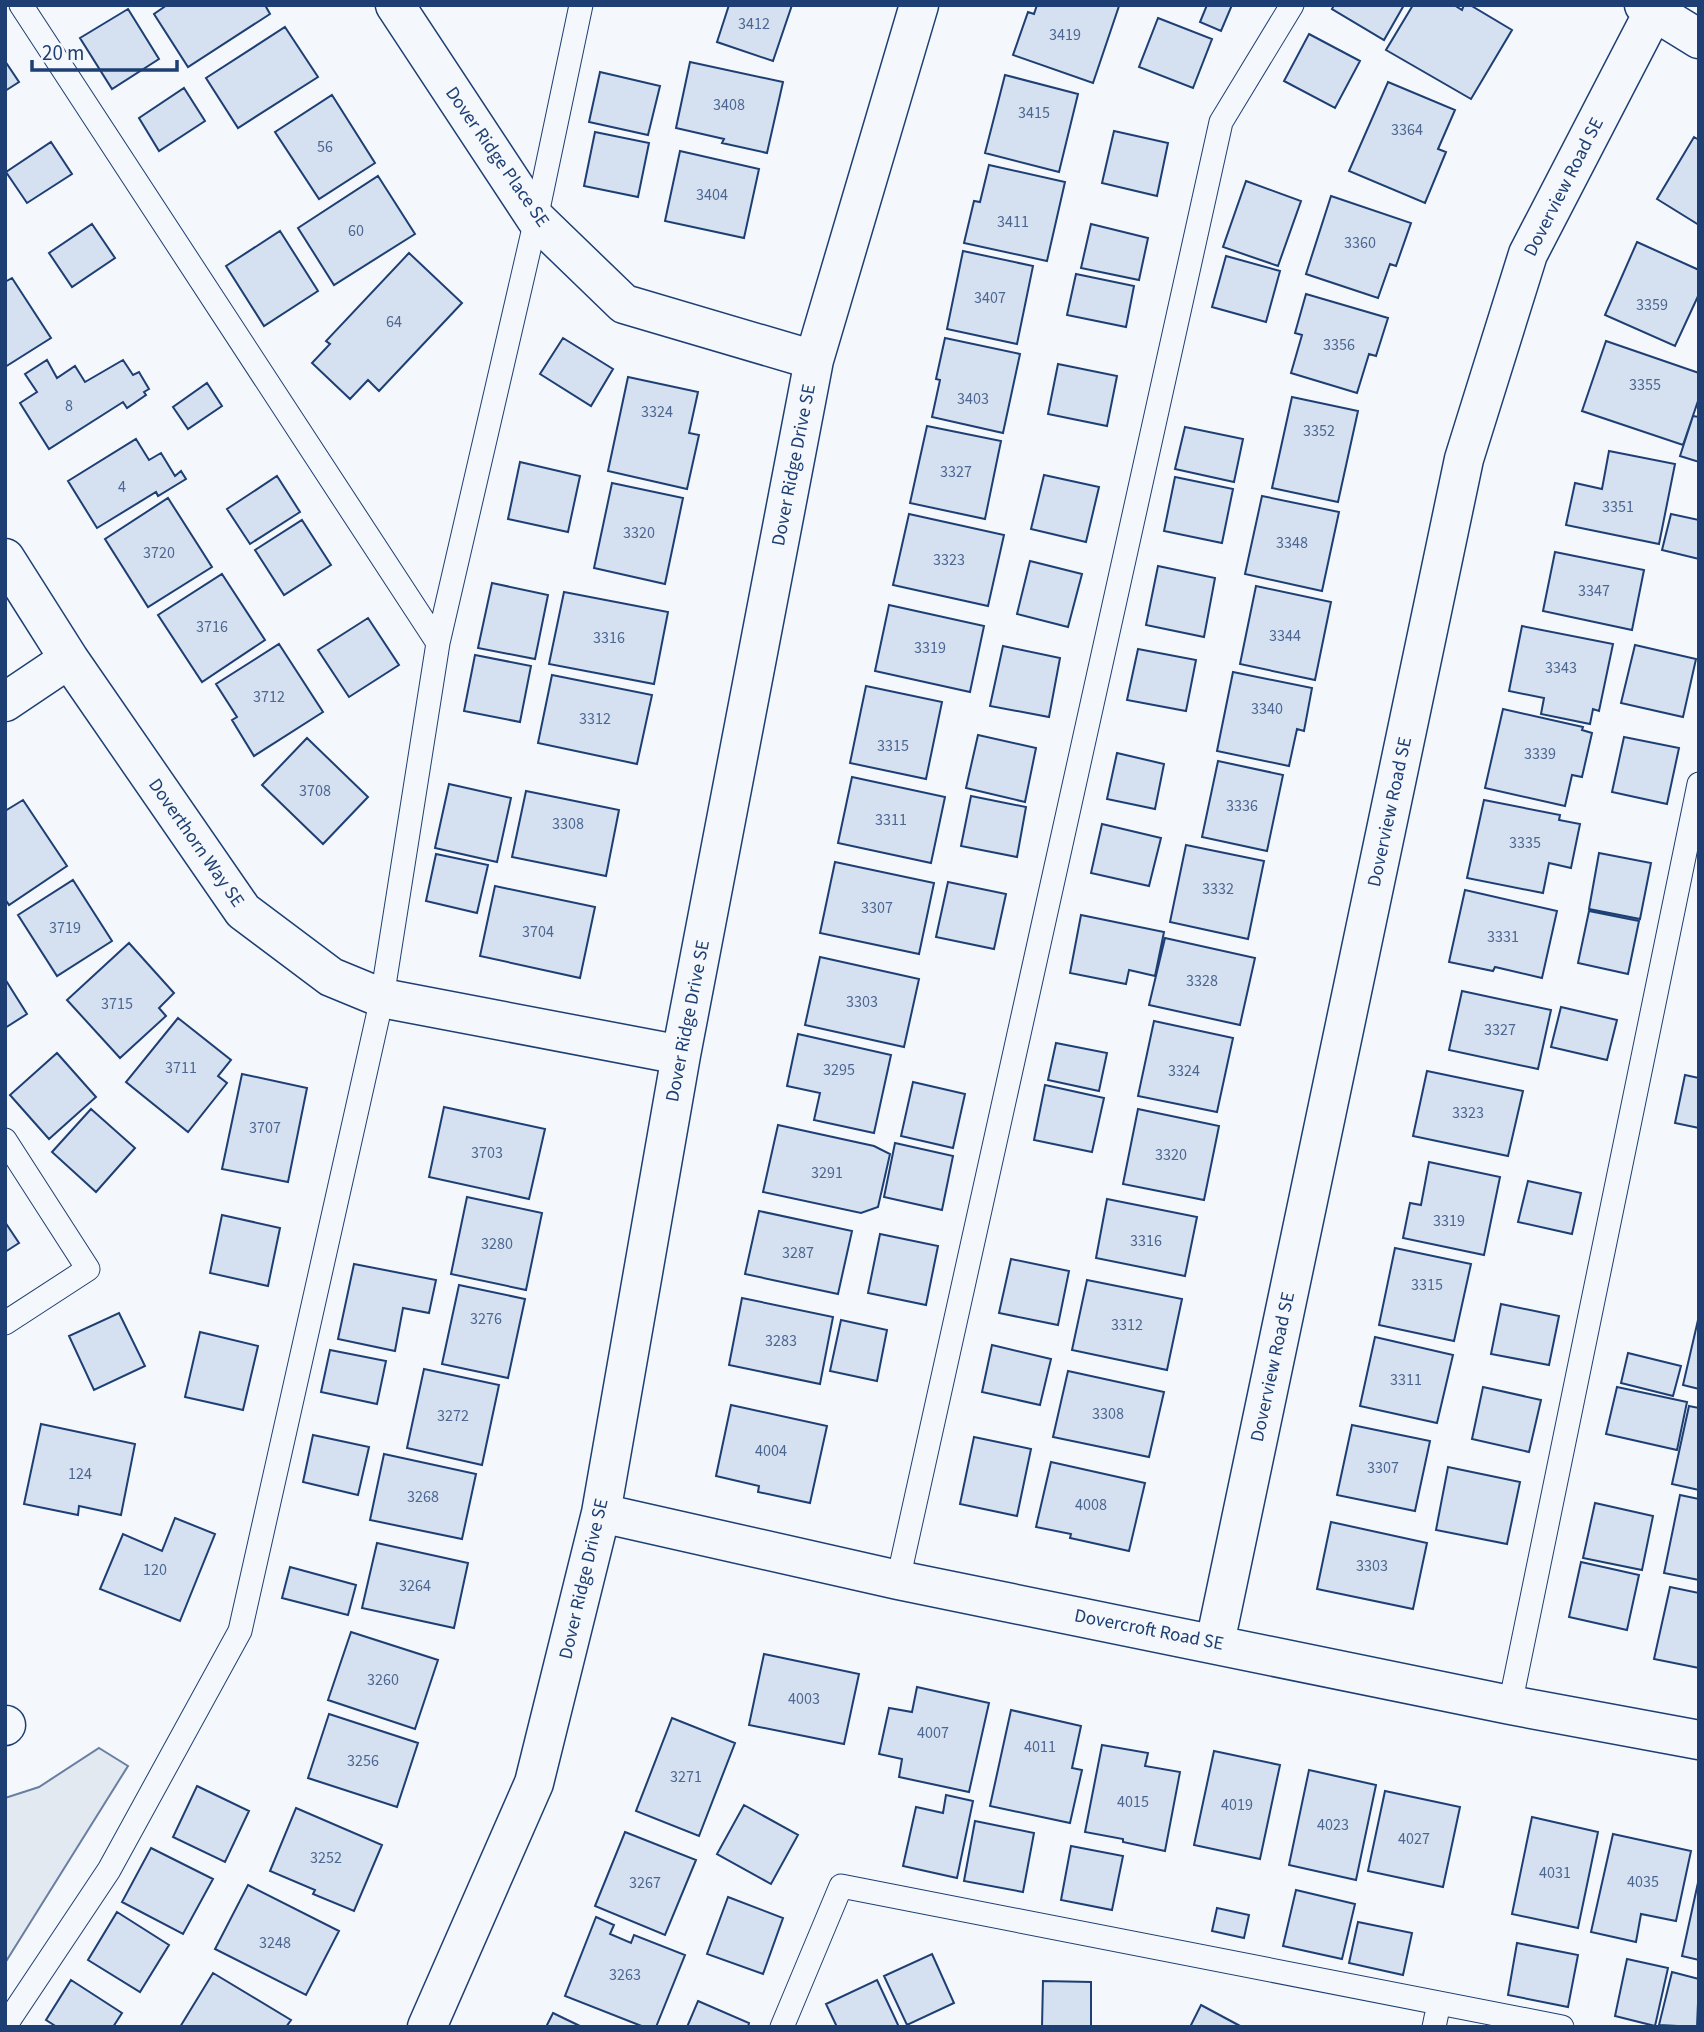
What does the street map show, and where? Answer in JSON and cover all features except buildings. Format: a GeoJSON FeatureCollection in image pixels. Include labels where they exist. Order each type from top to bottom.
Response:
{"type":"FeatureCollection","features":[{"type":"Feature","properties":{"kind":"street","name":"Dover Ridge Place SE"},"geometry":{"type":"LineString","coordinates":[[395,5],[536,219],[624,304],[814,360]]}},
{"type":"Feature","properties":{"kind":"street","name":"Dover Ridge Drive SE"},"geometry":{"type":"LineString","coordinates":[[428,2027],[534,1783],[601,1513],[681,1055],[814,360],[919,5]]}},
{"type":"Feature","properties":{"kind":"street"},"geometry":{"type":"LineString","coordinates":[[1652,7],[1699,38]]}},
{"type":"Feature","properties":{"kind":"street","name":"Doverview Road SE"},"geometry":{"type":"LineString","coordinates":[[1215,1643],[1464,459],[1528,254],[1652,7]]}},
{"type":"Feature","properties":{"kind":"street","name":"Doverthorn Way SE"},"geometry":{"type":"LineString","coordinates":[[5,558],[69,659],[243,911],[331,977],[382,998],[681,1055]]}},
{"type":"Feature","properties":{"kind":"street"},"geometry":{"type":"LineString","coordinates":[[5,702],[69,659]]}},
{"type":"Feature","properties":{"kind":"street","name":"Dovercroft Road SE"},"geometry":{"type":"LineString","coordinates":[[601,1513],[898,1580],[1510,1705],[1699,1740]]}},
{"type":"Feature","properties":{"kind":"lane"},"geometry":{"type":"LineString","coordinates":[[21,5],[438,643]]}},
{"type":"Feature","properties":{"kind":"lane"},"geometry":{"type":"LineString","coordinates":[[5,2026],[109,1870],[240,1632],[382,998],[438,643],[536,219],[581,5]]}},
{"type":"Feature","properties":{"kind":"lane"},"geometry":{"type":"LineString","coordinates":[[898,1580],[1221,122],[1292,5]]}},
{"type":"Feature","properties":{"kind":"lane"},"geometry":{"type":"LineString","coordinates":[[1510,1705],[1699,784]]}},
{"type":"Feature","properties":{"kind":"lane"},"geometry":{"type":"LineString","coordinates":[[5,1140],[88,1269],[5,1324]]}},
{"type":"Feature","properties":{"kind":"lane"},"geometry":{"type":"LineString","coordinates":[[782,2027],[841,1886],[1562,2027]]}},
{"type":"Feature","properties":{"kind":"lane"},"geometry":{"type":"LineString","coordinates":[[1434,2027],[1439,2003]]}},
{"type":"Feature","properties":{"kind":"shaded area"},"geometry":{"type":"Polygon","coordinates":[[[99,1748],[128,1766],[5,1963],[5,1798],[39,1787],[99,1748]]]}}]}
